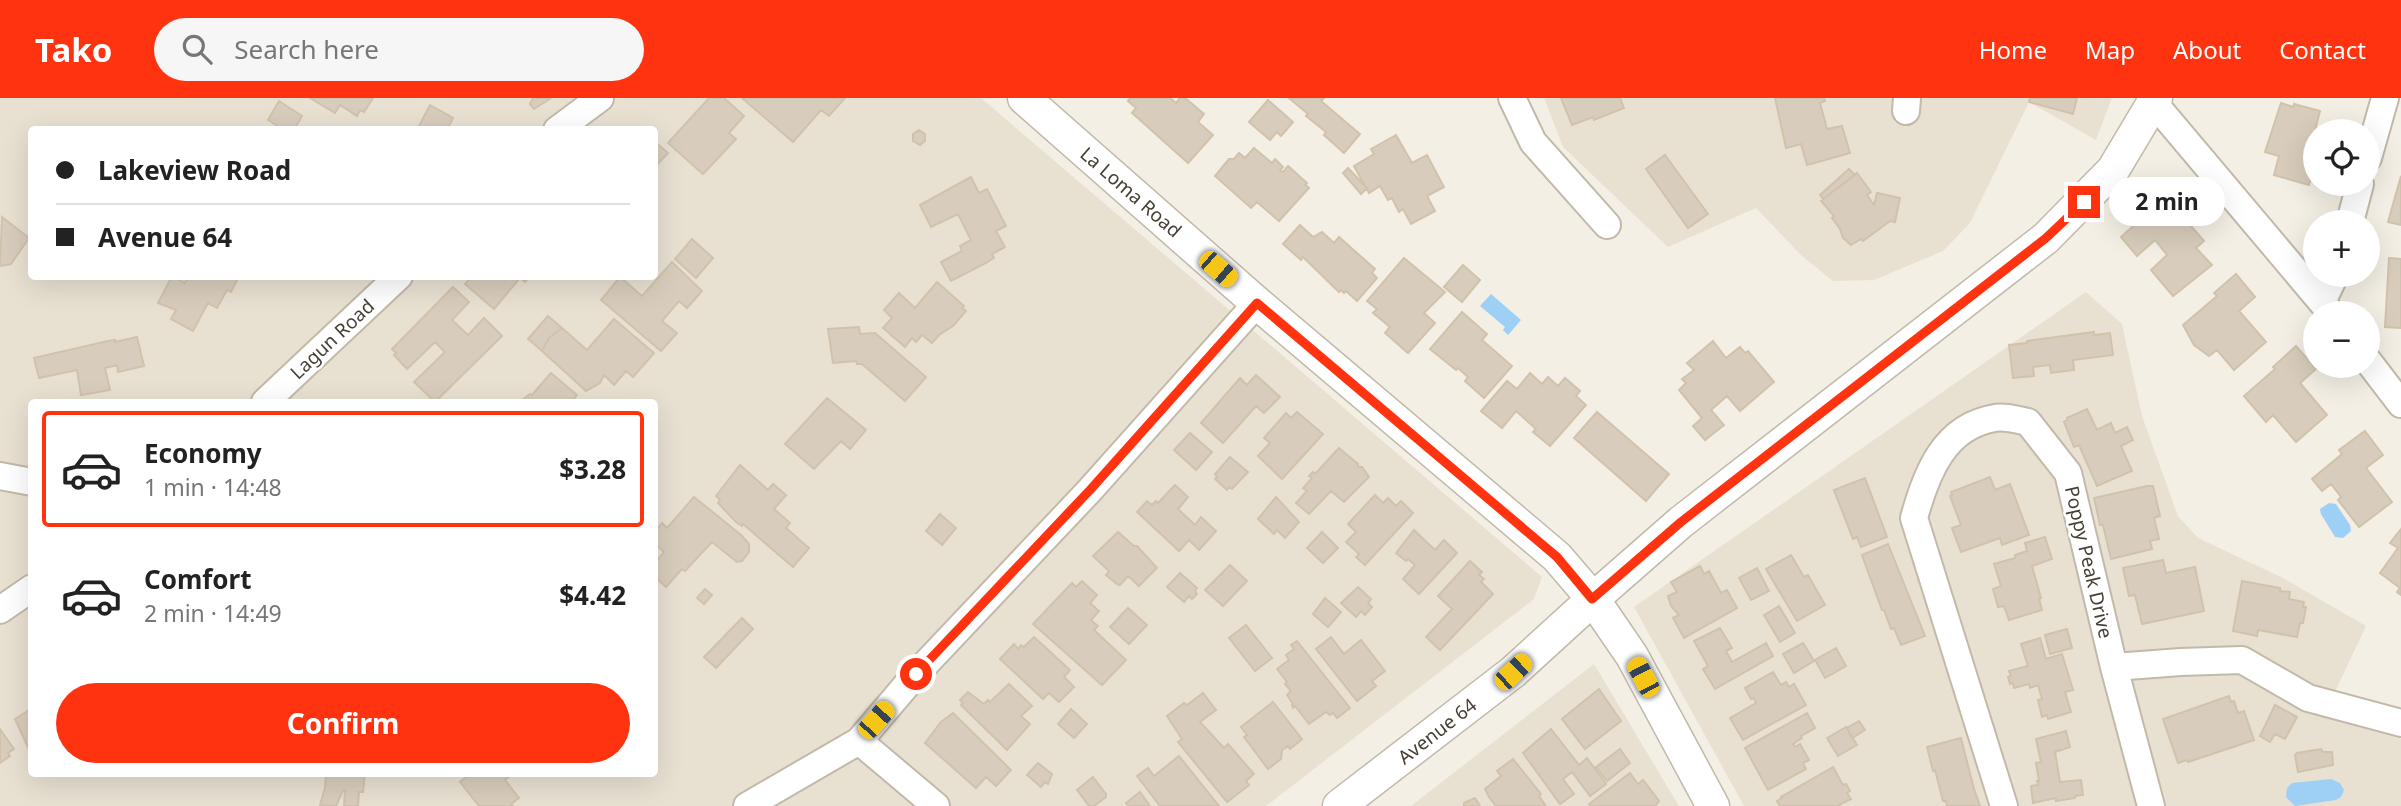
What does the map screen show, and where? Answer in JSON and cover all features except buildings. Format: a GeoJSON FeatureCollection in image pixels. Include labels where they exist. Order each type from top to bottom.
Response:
{"type":"FeatureCollection","features":[{"type":"Feature","properties":{"kind":"street"},"geometry":{"type":"LineString","coordinates":[[562,126],[600,98]]}},
{"type":"Feature","properties":{"kind":"street","name":"La Loma Road"},"geometry":{"type":"LineString","coordinates":[[1024,98],[1257,303],[1557,557],[1592,599],[1632,656],[1713,806]]}},
{"type":"Feature","properties":{"kind":"street"},"geometry":{"type":"LineString","coordinates":[[1512,98],[1533,142],[1607,225]]}},
{"type":"Feature","properties":{"kind":"street"},"geometry":{"type":"LineString","coordinates":[[2379,119],[2385,98]]}},
{"type":"Feature","properties":{"kind":"street"},"geometry":{"type":"LineString","coordinates":[[2154,100],[2320,301]]}},
{"type":"Feature","properties":{"kind":"street","name":"Avenue 64"},"geometry":{"type":"LineString","coordinates":[[1339,806],[1513,672],[1681,522],[2046,238],[2113,170],[2154,100]]}},
{"type":"Feature","properties":{"kind":"street","name":"Lagun Road"},"geometry":{"type":"LineString","coordinates":[[268,399],[395,280]]}},
{"type":"Feature","properties":{"kind":"street"},"geometry":{"type":"LineString","coordinates":[[747,806],[859,741],[916,674],[1082,500],[1257,303]]}},
{"type":"Feature","properties":{"kind":"street"},"geometry":{"type":"LineString","coordinates":[[2380,377],[2401,404]]}},
{"type":"Feature","properties":{"kind":"street","name":"Poppy Peak Drive"},"geometry":{"type":"LineString","coordinates":[[2004,806],[1914,518],[1923,485],[1942,449],[1966,426],[1997,417],[2028,422],[2068,473],[2114,667],[2151,806]]}},
{"type":"Feature","properties":{"kind":"street"},"geometry":{"type":"LineString","coordinates":[[0,476],[28,481]]}},
{"type":"Feature","properties":{"kind":"street"},"geometry":{"type":"LineString","coordinates":[[0,611],[28,591]]}},
{"type":"Feature","properties":{"kind":"street"},"geometry":{"type":"LineString","coordinates":[[2114,667],[2242,660],[2308,698],[2401,723]]}},
{"type":"Feature","properties":{"kind":"street"},"geometry":{"type":"LineString","coordinates":[[859,741],[936,806]]}},
{"type":"Feature","properties":{"kind":"shaded area"},"geometry":{"type":"Polygon","coordinates":[[[0,98],[981,98],[1542,577],[1534,599],[1266,806],[0,806],[0,98]]]}},
{"type":"Feature","properties":{"kind":"shaded area"},"geometry":{"type":"Polygon","coordinates":[[[1544,98],[2112,98],[2096,140],[2029,102],[1970,223],[1943,251],[1874,280],[1833,281],[1802,256],[1756,208],[1668,247],[1563,147],[1544,98]]]}},
{"type":"Feature","properties":{"kind":"shaded area"},"geometry":{"type":"Polygon","coordinates":[[[2086,292],[2122,324],[2142,416],[2178,516],[2198,538],[2283,578],[2366,626],[2323,717],[2401,739],[2401,806],[1744,806],[1634,607],[2086,292]]]}},
{"type":"Feature","properties":{"kind":"shaded area"},"geometry":{"type":"Polygon","coordinates":[[[1594,664],[1679,806],[1411,806],[1594,664]]]}},
{"type":"Feature","properties":{"kind":"water"},"geometry":{"type":"Polygon","coordinates":[[[1491,294],[1521,320],[1508,335],[1503,330],[1505,327],[1480,306],[1491,294]]]}},
{"type":"Feature","properties":{"kind":"water"},"geometry":{"type":"Polygon","coordinates":[[[2329,503],[2336,504],[2350,525],[2351,531],[2343,538],[2335,537],[2321,514],[2320,509],[2329,503]]]}},
{"type":"Feature","properties":{"kind":"water"},"geometry":{"type":"Polygon","coordinates":[[[2331,779],[2340,783],[2344,790],[2336,800],[2295,806],[2286,797],[2287,788],[2292,783],[2331,779]]]}},
{"type":"Feature","properties":{"kind":"route"},"geometry":{"type":"LineString","coordinates":[[916,674],[1136,440],[1257,303],[1557,557],[1592,599],[1681,522],[2046,238],[2084,202]]}}]}
